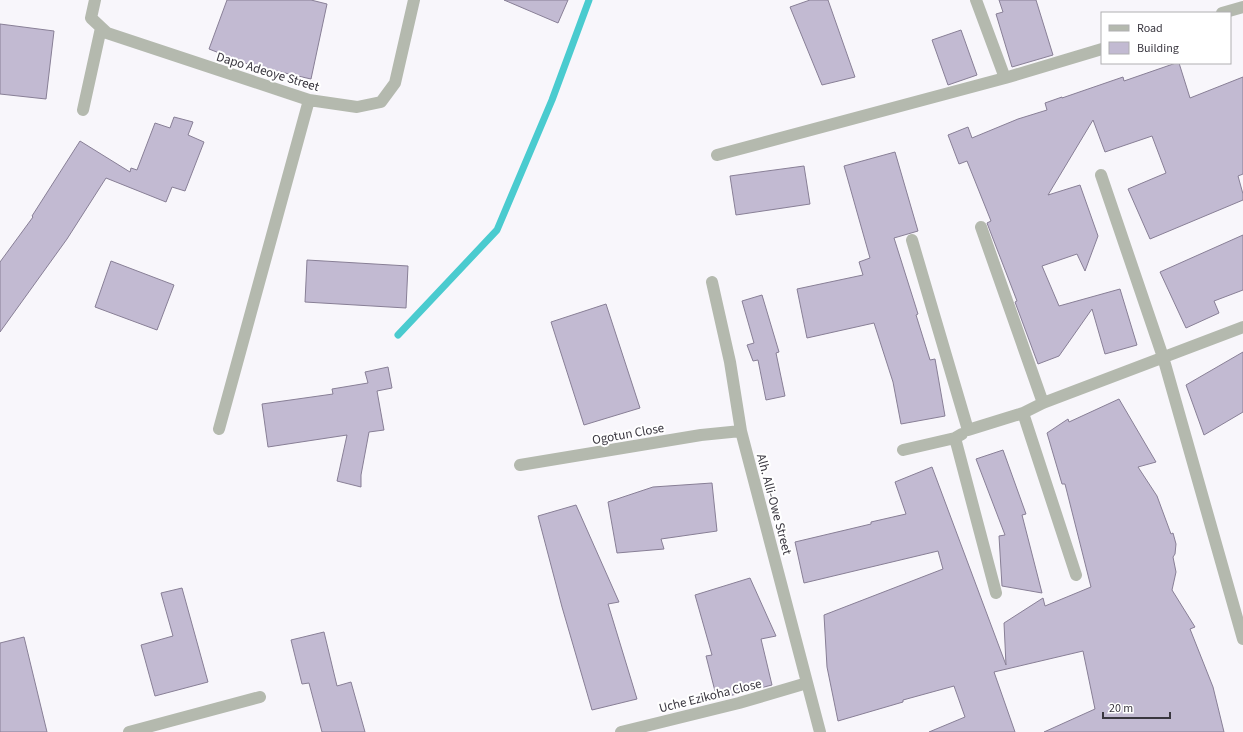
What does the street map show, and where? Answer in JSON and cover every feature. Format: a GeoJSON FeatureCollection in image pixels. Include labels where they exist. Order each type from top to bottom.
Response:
{"type":"FeatureCollection","features":[{"type":"Feature","properties":{"kind":"street"},"geometry":{"type":"LineString","coordinates":[[83,110],[101,28],[91,18],[95,0]]}},
{"type":"Feature","properties":{"kind":"street","name":"Dapo Adeoye Street"},"geometry":{"type":"LineString","coordinates":[[101,28],[107,33],[309,100],[357,107],[381,102],[395,83],[414,0]]}},
{"type":"Feature","properties":{"kind":"street"},"geometry":{"type":"LineString","coordinates":[[976,0],[1005,78]]}},
{"type":"Feature","properties":{"kind":"street"},"geometry":{"type":"LineString","coordinates":[[1226,12],[1243,7]]}},
{"type":"Feature","properties":{"kind":"street"},"geometry":{"type":"LineString","coordinates":[[717,155],[1005,78],[1101,49]]}},
{"type":"Feature","properties":{"kind":"street"},"geometry":{"type":"LineString","coordinates":[[218,429],[309,100]]}},
{"type":"Feature","properties":{"kind":"street"},"geometry":{"type":"LineString","coordinates":[[1101,176],[1163,357],[1243,639]]}},
{"type":"Feature","properties":{"kind":"street"},"geometry":{"type":"LineString","coordinates":[[981,227],[1043,404]]}},
{"type":"Feature","properties":{"kind":"street"},"geometry":{"type":"LineString","coordinates":[[912,240],[968,430]]}},
{"type":"Feature","properties":{"kind":"street","name":"Alh. Alli-Owe Street"},"geometry":{"type":"LineString","coordinates":[[712,282],[730,362],[741,431],[820,732]]}},
{"type":"Feature","properties":{"kind":"street"},"geometry":{"type":"LineString","coordinates":[[903,450],[955,438],[968,430],[1023,413],[1243,327]]}},
{"type":"Feature","properties":{"kind":"street"},"geometry":{"type":"LineString","coordinates":[[1023,413],[1076,575]]}},
{"type":"Feature","properties":{"kind":"street","name":"Ogotun Close"},"geometry":{"type":"LineString","coordinates":[[520,465],[687,438],[741,431]]}},
{"type":"Feature","properties":{"kind":"street"},"geometry":{"type":"LineString","coordinates":[[955,438],[996,592]]}},
{"type":"Feature","properties":{"kind":"street","name":"Uche Ezikoha Close"},"geometry":{"type":"LineString","coordinates":[[621,732],[739,703],[807,683]]}},
{"type":"Feature","properties":{"kind":"street"},"geometry":{"type":"LineString","coordinates":[[129,732],[260,697]]}},
{"type":"Feature","properties":{"kind":"building"},"geometry":{"type":"Polygon","coordinates":[[[227,0],[311,0],[327,4],[311,79],[250,65],[209,49],[227,0]]]}},
{"type":"Feature","properties":{"kind":"building"},"geometry":{"type":"Polygon","coordinates":[[[504,0],[568,0],[558,23],[504,0]]]}},
{"type":"Feature","properties":{"kind":"building"},"geometry":{"type":"Polygon","coordinates":[[[810,0],[828,0],[855,77],[822,85],[790,7],[810,0]]]}},
{"type":"Feature","properties":{"kind":"building"},"geometry":{"type":"Polygon","coordinates":[[[999,0],[1036,0],[1053,55],[1012,67],[996,14],[1003,12],[999,0]]]}},
{"type":"Feature","properties":{"kind":"building"},"geometry":{"type":"Polygon","coordinates":[[[0,24],[54,31],[46,99],[0,94],[0,24]]]}},
{"type":"Feature","properties":{"kind":"building"},"geometry":{"type":"Polygon","coordinates":[[[961,30],[977,75],[948,85],[932,40],[961,30]]]}},
{"type":"Feature","properties":{"kind":"building"},"geometry":{"type":"Polygon","coordinates":[[[1173,64],[1179,64],[1190,98],[1243,77],[1243,174],[1238,176],[1243,194],[1243,200],[1150,239],[1128,189],[1166,173],[1152,136],[1105,152],[1093,120],[1048,195],[1080,185],[1098,236],[1085,271],[1077,254],[1042,266],[1059,306],[1120,289],[1137,345],[1105,354],[1092,309],[1059,356],[1038,364],[1015,302],[1017,301],[987,223],[991,221],[967,161],[959,164],[948,135],[968,127],[972,138],[1018,119],[1047,110],[1045,103],[1123,77],[1124,81],[1173,64]]]}},
{"type":"Feature","properties":{"kind":"building"},"geometry":{"type":"Polygon","coordinates":[[[174,117],[193,122],[188,135],[204,142],[185,191],[172,187],[166,202],[106,178],[67,239],[0,332],[0,262],[33,217],[32,216],[80,141],[130,172],[131,168],[137,170],[155,123],[170,128],[174,117]]]}},
{"type":"Feature","properties":{"kind":"building"},"geometry":{"type":"Polygon","coordinates":[[[895,152],[918,231],[894,238],[918,314],[916,315],[930,360],[935,359],[945,416],[901,424],[893,382],[874,323],[807,338],[797,289],[863,275],[859,262],[870,258],[844,166],[895,152]]]}},
{"type":"Feature","properties":{"kind":"building"},"geometry":{"type":"Polygon","coordinates":[[[804,166],[810,204],[736,215],[730,176],[804,166]]]}},
{"type":"Feature","properties":{"kind":"building"},"geometry":{"type":"Polygon","coordinates":[[[1243,235],[1243,290],[1214,301],[1219,313],[1186,328],[1160,272],[1243,235]]]}},
{"type":"Feature","properties":{"kind":"building"},"geometry":{"type":"Polygon","coordinates":[[[307,260],[408,266],[406,308],[305,302],[307,260]]]}},
{"type":"Feature","properties":{"kind":"building"},"geometry":{"type":"Polygon","coordinates":[[[111,261],[174,285],[157,330],[95,307],[111,261]]]}},
{"type":"Feature","properties":{"kind":"building"},"geometry":{"type":"Polygon","coordinates":[[[762,295],[779,352],[776,353],[785,396],[766,400],[758,360],[753,361],[747,345],[754,343],[742,301],[762,295]]]}},
{"type":"Feature","properties":{"kind":"building"},"geometry":{"type":"Polygon","coordinates":[[[606,304],[640,408],[584,425],[551,322],[606,304]]]}},
{"type":"Feature","properties":{"kind":"building"},"geometry":{"type":"Polygon","coordinates":[[[1243,352],[1243,412],[1204,435],[1186,385],[1243,352]]]}},
{"type":"Feature","properties":{"kind":"building"},"geometry":{"type":"Polygon","coordinates":[[[388,367],[392,388],[377,391],[384,430],[369,432],[361,475],[361,487],[337,481],[347,435],[268,447],[262,404],[333,394],[332,389],[368,383],[365,372],[388,367]]]}},
{"type":"Feature","properties":{"kind":"building"},"geometry":{"type":"Polygon","coordinates":[[[1119,399],[1156,462],[1138,467],[1157,496],[1171,534],[1173,533],[1176,544],[1175,554],[1173,557],[1176,572],[1172,590],[1195,627],[1190,629],[1213,687],[1224,732],[1044,732],[1095,709],[1083,651],[994,672],[1015,732],[929,732],[965,717],[954,686],[903,700],[903,702],[838,721],[827,667],[824,615],[943,569],[938,551],[804,583],[795,542],[906,514],[895,482],[932,467],[1006,665],[1004,623],[1043,598],[1045,606],[1091,587],[1065,484],[1062,484],[1047,433],[1068,419],[1069,422],[1119,399]]]}},
{"type":"Feature","properties":{"kind":"building"},"geometry":{"type":"Polygon","coordinates":[[[1003,450],[1026,514],[1022,515],[1042,593],[1002,586],[999,536],[1005,535],[976,459],[1003,450]]]}},
{"type":"Feature","properties":{"kind":"building"},"geometry":{"type":"Polygon","coordinates":[[[712,483],[717,531],[661,539],[664,549],[617,553],[608,502],[653,487],[712,483]]]}},
{"type":"Feature","properties":{"kind":"building"},"geometry":{"type":"Polygon","coordinates":[[[576,505],[619,602],[608,604],[637,699],[592,710],[562,607],[538,516],[576,505]]]}},
{"type":"Feature","properties":{"kind":"building"},"geometry":{"type":"Polygon","coordinates":[[[750,578],[776,636],[761,639],[772,685],[717,699],[706,656],[712,655],[695,595],[750,578]]]}},
{"type":"Feature","properties":{"kind":"building"},"geometry":{"type":"Polygon","coordinates":[[[182,588],[208,682],[155,696],[141,645],[173,636],[161,593],[182,588]]]}},
{"type":"Feature","properties":{"kind":"building"},"geometry":{"type":"Polygon","coordinates":[[[324,632],[337,686],[351,682],[365,732],[322,732],[309,683],[302,684],[291,640],[324,632]]]}},
{"type":"Feature","properties":{"kind":"building"},"geometry":{"type":"Polygon","coordinates":[[[24,637],[47,732],[0,732],[0,643],[24,637]]]}},
{"type":"Feature","properties":{"kind":"waterway"},"geometry":{"type":"LineString","coordinates":[[398,335],[497,230],[552,100],[589,0]]}}]}
